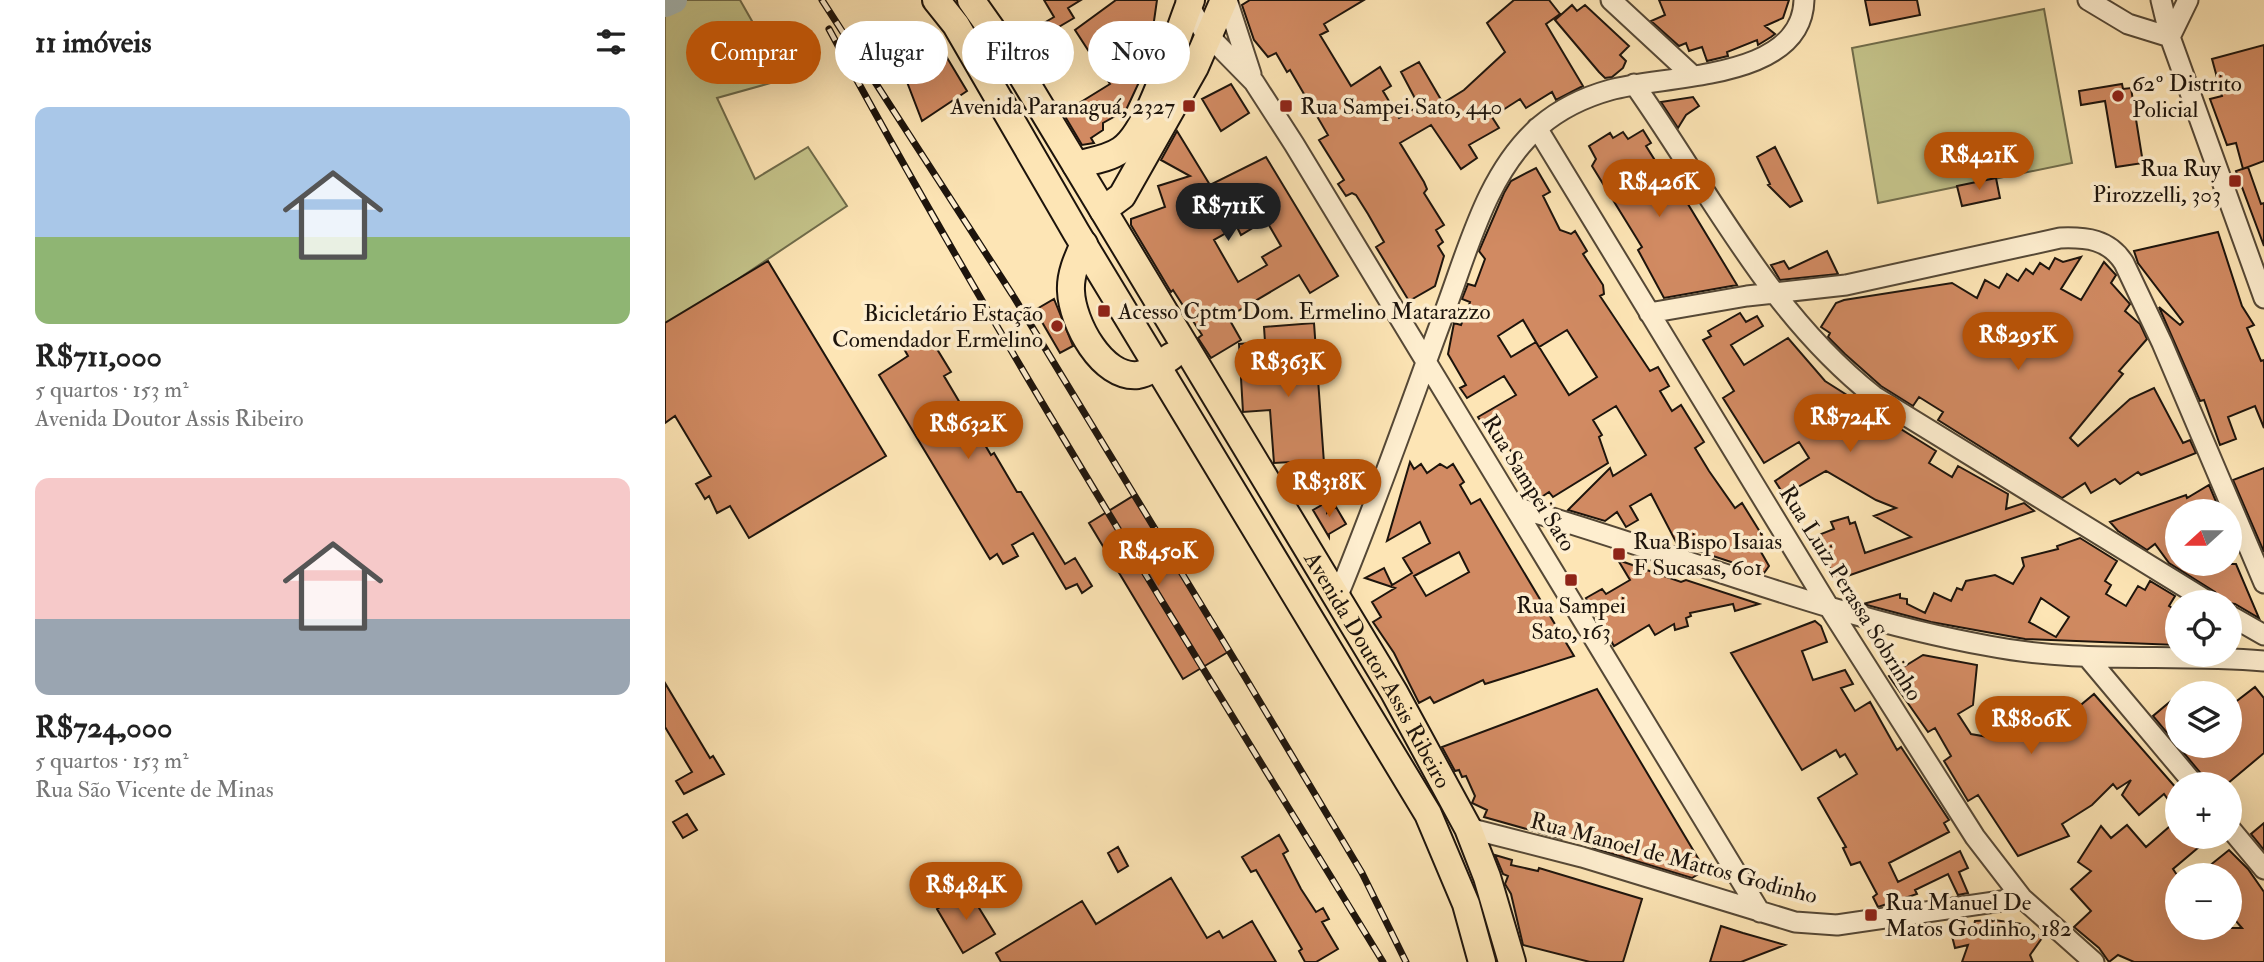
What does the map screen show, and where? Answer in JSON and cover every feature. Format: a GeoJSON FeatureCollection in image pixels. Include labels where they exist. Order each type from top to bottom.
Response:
{"type":"FeatureCollection","features":[{"type":"Feature","properties":{"kind":"main road","name":"Avenida Doutor Assis Ribeiro"},"geometry":{"type":"LineString","coordinates":[[936,0],[956,25],[1049,187],[1429,814],[1466,904],[1482,962]]}},
{"type":"Feature","properties":{"kind":"main road","name":"Avenida Doutor Assis Ribeiro"},"geometry":{"type":"LineString","coordinates":[[971,0],[1007,51],[1336,600],[1394,692],[1468,828],[1487,877],[1513,962]]}},
{"type":"Feature","properties":{"kind":"main road"},"geometry":{"type":"LineString","coordinates":[[1049,187],[1082,205],[1103,210],[1122,196],[1210,36],[1225,0]]}},
{"type":"Feature","properties":{"kind":"main road"},"geometry":{"type":"LineString","coordinates":[[1076,165],[1120,151],[1135,136],[1158,89],[1188,2]]}},
{"type":"Feature","properties":{"kind":"main road"},"geometry":{"type":"LineString","coordinates":[[1084,244],[1075,266],[1071,295],[1076,314],[1108,366],[1132,375],[1149,372],[1185,348]]}},
{"type":"Feature","properties":{"kind":"street","name":"Rua Sampei Sato"},"geometry":{"type":"LineString","coordinates":[[1225,0],[1254,82],[1760,912]]}},
{"type":"Feature","properties":{"kind":"street"},"geometry":{"type":"LineString","coordinates":[[1611,0],[1693,76]]}},
{"type":"Feature","properties":{"kind":"street"},"geometry":{"type":"LineString","coordinates":[[1336,600],[1476,226],[1513,157],[1538,128],[1556,113],[1581,100],[1634,84],[1733,68],[1777,50],[1800,28],[1804,0]]}},
{"type":"Feature","properties":{"kind":"street"},"geometry":{"type":"LineString","coordinates":[[2088,0],[2128,24],[2171,37]]}},
{"type":"Feature","properties":{"kind":"street"},"geometry":{"type":"LineString","coordinates":[[2161,0],[2171,37],[2264,298]]}},
{"type":"Feature","properties":{"kind":"street"},"geometry":{"type":"LineString","coordinates":[[2171,37],[2188,0]]}},
{"type":"Feature","properties":{"kind":"street","name":"Rua Sampei Sato"},"geometry":{"type":"LineString","coordinates":[[1188,2],[1210,36],[1254,82]]}},
{"type":"Feature","properties":{"kind":"street"},"geometry":{"type":"LineString","coordinates":[[1634,84],[1772,294],[1835,364],[1874,396],[2190,590]]}},
{"type":"Feature","properties":{"kind":"street","name":"Rua Luiz Perassa Sobrinho"},"geometry":{"type":"LineString","coordinates":[[1538,128],[1828,604],[1975,837],[2021,898]]}},
{"type":"Feature","properties":{"kind":"street"},"geometry":{"type":"LineString","coordinates":[[1649,313],[1846,285],[2060,238],[2094,239],[2113,248],[2124,263],[2162,343],[2264,583]]}},
{"type":"Feature","properties":{"kind":"street"},"geometry":{"type":"LineString","coordinates":[[1515,507],[1615,535],[1887,625],[1990,647],[2089,659],[2264,661]]}},
{"type":"Feature","properties":{"kind":"street"},"geometry":{"type":"LineString","coordinates":[[2242,622],[2264,635]]}},
{"type":"Feature","properties":{"kind":"street"},"geometry":{"type":"LineString","coordinates":[[2089,659],[2184,772]]}},
{"type":"Feature","properties":{"kind":"street","name":"Rua Manoel de Mattos Godinho"},"geometry":{"type":"LineString","coordinates":[[1468,828],[1582,857],[1794,922],[1837,925],[2021,898]]}},
{"type":"Feature","properties":{"kind":"street"},"geometry":{"type":"LineString","coordinates":[[2242,843],[2264,869]]}},
{"type":"Feature","properties":{"kind":"street"},"geometry":{"type":"LineString","coordinates":[[2021,898],[2094,962]]}},
{"type":"Feature","properties":{"kind":"shaded area"},"geometry":{"type":"Polygon","coordinates":[[[665,0],[740,0],[752,21],[686,21],[686,84],[767,84],[717,98],[755,179],[808,147],[847,206],[665,328],[665,0]]]}},
{"type":"Feature","properties":{"kind":"shaded area"},"geometry":{"type":"Polygon","coordinates":[[[2044,9],[2072,163],[1878,203],[1852,48],[2044,9]]]}},
{"type":"Feature","properties":{"kind":"building"},"geometry":{"type":"Polygon","coordinates":[[[1044,0],[1081,0],[1068,8],[1074,18],[1069,21],[1047,21],[1054,17],[1044,0]]]}},
{"type":"Feature","properties":{"kind":"building"},"geometry":{"type":"Polygon","coordinates":[[[1116,0],[1157,0],[1154,21],[1088,21],[1088,50],[1075,30],[1116,0]]]}},
{"type":"Feature","properties":{"kind":"building"},"geometry":{"type":"Polygon","coordinates":[[[1250,0],[1364,0],[1324,24],[1328,31],[1320,35],[1351,86],[1380,67],[1391,86],[1383,91],[1399,118],[1419,106],[1401,72],[1419,62],[1443,103],[1464,90],[1505,52],[1487,23],[1514,0],[1549,0],[1560,14],[1546,24],[1583,86],[1556,100],[1552,92],[1526,108],[1520,99],[1492,117],[1499,128],[1469,145],[1477,158],[1461,169],[1431,125],[1400,143],[1424,182],[1427,189],[1424,193],[1444,225],[1436,230],[1443,242],[1438,246],[1444,256],[1435,286],[1409,301],[1376,247],[1384,242],[1368,214],[1356,195],[1352,193],[1346,196],[1338,184],[1344,180],[1319,140],[1328,135],[1290,70],[1287,72],[1276,53],[1268,57],[1254,40],[1242,5],[1250,0]]]}},
{"type":"Feature","properties":{"kind":"building"},"geometry":{"type":"Polygon","coordinates":[[[1659,0],[1789,0],[1783,18],[1765,26],[1775,34],[1771,37],[1758,45],[1757,40],[1727,52],[1728,56],[1707,61],[1702,47],[1689,51],[1686,43],[1679,46],[1651,21],[1665,15],[1659,0]]]}},
{"type":"Feature","properties":{"kind":"building"},"geometry":{"type":"Polygon","coordinates":[[[1865,0],[1917,0],[1920,15],[1870,25],[1865,0]]]}},
{"type":"Feature","properties":{"kind":"building"},"geometry":{"type":"Polygon","coordinates":[[[1572,5],[1577,11],[1585,5],[1629,46],[1620,55],[1626,61],[1623,68],[1612,77],[1605,78],[1599,72],[1555,20],[1572,5]]]}},
{"type":"Feature","properties":{"kind":"building"},"geometry":{"type":"Polygon","coordinates":[[[2264,45],[2264,161],[2243,169],[2236,143],[2227,145],[2210,99],[2222,96],[2212,59],[2264,45]]]}},
{"type":"Feature","properties":{"kind":"building"},"geometry":{"type":"Polygon","coordinates":[[[948,59],[967,91],[922,121],[908,84],[948,84],[948,59]]]}},
{"type":"Feature","properties":{"kind":"building"},"geometry":{"type":"Polygon","coordinates":[[[1110,84],[1138,84],[1126,110],[1103,123],[1103,130],[1091,138],[1094,143],[1082,145],[1063,113],[1110,84]]]}},
{"type":"Feature","properties":{"kind":"building"},"geometry":{"type":"Polygon","coordinates":[[[1231,84],[1249,113],[1221,131],[1202,99],[1231,84]]]}},
{"type":"Feature","properties":{"kind":"building"},"geometry":{"type":"Polygon","coordinates":[[[2122,84],[2123,89],[2131,88],[2143,163],[2116,167],[2105,101],[2081,105],[2079,91],[2122,84]]]}},
{"type":"Feature","properties":{"kind":"building"},"geometry":{"type":"Polygon","coordinates":[[[1693,97],[1699,106],[1686,115],[1678,128],[1661,102],[1693,97]]]}},
{"type":"Feature","properties":{"kind":"building"},"geometry":{"type":"Polygon","coordinates":[[[1643,130],[1651,143],[1646,146],[1661,170],[1648,178],[1663,202],[1680,191],[1737,285],[1664,298],[1638,250],[1642,247],[1592,166],[1596,159],[1589,146],[1610,133],[1613,138],[1623,132],[1628,139],[1643,130]]]}},
{"type":"Feature","properties":{"kind":"building"},"geometry":{"type":"Polygon","coordinates":[[[1177,131],[1210,185],[1266,157],[1338,276],[1310,293],[1299,275],[1228,317],[1241,340],[1211,358],[1198,338],[1202,335],[1173,290],[1171,292],[1131,225],[1131,219],[1165,207],[1158,186],[1190,176],[1161,160],[1177,131]],[[1266,220],[1241,235],[1237,227],[1214,240],[1238,282],[1267,265],[1262,257],[1281,246],[1266,220]]]}},
{"type":"Feature","properties":{"kind":"building"},"geometry":{"type":"Polygon","coordinates":[[[1775,147],[1802,201],[1790,207],[1768,185],[1770,184],[1757,157],[1775,147]]]}},
{"type":"Feature","properties":{"kind":"building"},"geometry":{"type":"Polygon","coordinates":[[[2248,167],[2261,204],[2264,203],[2264,246],[2236,171],[2248,167]]]}},
{"type":"Feature","properties":{"kind":"building"},"geometry":{"type":"Polygon","coordinates":[[[1536,168],[1550,192],[1543,196],[1560,230],[1571,234],[1575,231],[1587,251],[1583,254],[1603,285],[1604,294],[1600,296],[1650,371],[1658,367],[1669,386],[1660,391],[1672,411],[1681,405],[1704,442],[1695,448],[1709,471],[1735,508],[1742,503],[1765,540],[1757,545],[1769,566],[1764,573],[1677,544],[1651,494],[1630,506],[1638,520],[1626,527],[1617,512],[1605,521],[1568,510],[1610,468],[1613,476],[1646,455],[1616,406],[1593,420],[1602,435],[1599,437],[1608,463],[1553,497],[1549,492],[1540,498],[1517,482],[1524,474],[1505,441],[1496,446],[1478,417],[1516,395],[1504,376],[1467,398],[1460,388],[1466,385],[1448,354],[1454,323],[1461,325],[1470,302],[1462,299],[1468,284],[1475,286],[1485,259],[1479,251],[1511,181],[1536,168]],[[1523,320],[1498,336],[1511,357],[1536,342],[1523,320]],[[1567,330],[1539,347],[1569,395],[1597,377],[1567,330]]]}},
{"type":"Feature","properties":{"kind":"building"},"geometry":{"type":"Polygon","coordinates":[[[1996,178],[2000,198],[1962,206],[1957,186],[1996,178]]]}},
{"type":"Feature","properties":{"kind":"building"},"geometry":{"type":"Polygon","coordinates":[[[2218,232],[2242,306],[2254,325],[2247,328],[2261,361],[2264,360],[2264,428],[2255,406],[2228,417],[2236,439],[2220,445],[2204,400],[2200,401],[2159,307],[2180,325],[2183,322],[2138,263],[2134,251],[2218,232]]]}},
{"type":"Feature","properties":{"kind":"building"},"geometry":{"type":"Polygon","coordinates":[[[1827,251],[1838,274],[1780,280],[1771,265],[1784,261],[1789,269],[1827,251]]]}},
{"type":"Feature","properties":{"kind":"building"},"geometry":{"type":"Polygon","coordinates":[[[2081,257],[2061,289],[2081,300],[2104,262],[2116,275],[2111,283],[2130,304],[2125,311],[2140,324],[2147,339],[2119,371],[2123,374],[2070,438],[2078,446],[2130,399],[2154,388],[2183,443],[2190,440],[2196,453],[2141,475],[2138,472],[2120,484],[2115,479],[2091,493],[2085,483],[2062,498],[1938,420],[1943,412],[1919,397],[1913,406],[1881,386],[1845,354],[1828,337],[1830,333],[1821,327],[1836,303],[1844,300],[1952,283],[1977,298],[1985,280],[1999,288],[2007,274],[2018,281],[2026,269],[2033,274],[2040,263],[2049,269],[2055,258],[2063,262],[2081,257]]]}},
{"type":"Feature","properties":{"kind":"building"},"geometry":{"type":"Polygon","coordinates":[[[768,261],[886,456],[749,538],[730,506],[717,513],[709,496],[705,499],[696,484],[711,476],[675,416],[665,423],[665,323],[768,261]]]}},
{"type":"Feature","properties":{"kind":"building","name":"Bicicletário Estação Comendador Ermelino"},"geometry":{"type":"Polygon","coordinates":[[[1054,299],[1073,346],[1060,353],[1035,310],[1054,299]]]}},
{"type":"Feature","properties":{"kind":"building"},"geometry":{"type":"Polygon","coordinates":[[[1740,313],[1746,322],[1757,316],[1763,326],[1731,345],[1744,365],[1788,338],[1825,381],[1869,409],[1864,418],[1886,432],[1891,423],[1936,451],[1929,463],[1952,477],[1958,466],[2008,494],[2006,509],[2024,503],[2034,511],[1836,580],[1828,564],[1821,534],[1834,529],[1831,522],[1848,517],[1850,524],[1855,522],[1865,553],[1911,537],[1874,516],[1896,508],[1876,500],[1826,471],[1784,495],[1775,481],[1809,458],[1799,442],[1764,463],[1723,398],[1734,391],[1703,340],[1711,336],[1708,331],[1740,313]]]}},
{"type":"Feature","properties":{"kind":"building"},"geometry":{"type":"Polygon","coordinates":[[[1314,323],[1326,491],[1293,493],[1291,462],[1274,463],[1270,410],[1243,412],[1239,344],[1265,342],[1264,327],[1314,323]]]}},
{"type":"Feature","properties":{"kind":"building"},"geometry":{"type":"Polygon","coordinates":[[[919,337],[924,346],[932,341],[951,372],[944,376],[991,455],[994,453],[1017,492],[1021,492],[1065,564],[1075,558],[1092,586],[1082,593],[1077,584],[1066,589],[1033,533],[1012,545],[1018,556],[1003,564],[997,554],[990,559],[879,375],[908,356],[903,347],[919,337]]]}},
{"type":"Feature","properties":{"kind":"building"},"geometry":{"type":"Polygon","coordinates":[[[1410,462],[1414,469],[1421,464],[1427,473],[1440,464],[1447,468],[1453,464],[1464,482],[1460,485],[1471,504],[1480,499],[1574,656],[1485,684],[1483,680],[1434,703],[1430,697],[1419,703],[1394,653],[1373,622],[1381,617],[1372,602],[1395,588],[1365,578],[1384,568],[1392,585],[1412,573],[1403,558],[1430,543],[1420,522],[1387,541],[1410,462]],[[1459,552],[1414,576],[1426,596],[1469,572],[1459,552]]]}},
{"type":"Feature","properties":{"kind":"building"},"geometry":{"type":"Polygon","coordinates":[[[2264,468],[2264,552],[2242,499],[2233,480],[2264,468]]]}},
{"type":"Feature","properties":{"kind":"building"},"geometry":{"type":"Polygon","coordinates":[[[2209,485],[2215,499],[2175,499],[2186,495],[2187,498],[2209,485]]]}},
{"type":"Feature","properties":{"kind":"building"},"geometry":{"type":"Polygon","coordinates":[[[1133,496],[1228,652],[1183,679],[1089,523],[1133,496]]]}},
{"type":"Feature","properties":{"kind":"building"},"geometry":{"type":"Polygon","coordinates":[[[1327,502],[1327,513],[1336,507],[1346,524],[1329,534],[1329,537],[1313,510],[1327,502]]]}},
{"type":"Feature","properties":{"kind":"building"},"geometry":{"type":"Polygon","coordinates":[[[2165,502],[2165,558],[2155,544],[2147,550],[2118,531],[2110,522],[2165,502]]]}},
{"type":"Feature","properties":{"kind":"building"},"geometry":{"type":"Polygon","coordinates":[[[2080,538],[2117,561],[2105,581],[2111,585],[2106,594],[2126,606],[2138,586],[2145,590],[2150,581],[2165,590],[2165,645],[2025,639],[1931,622],[1863,604],[1900,594],[1900,598],[1907,599],[1907,604],[1925,613],[1934,593],[1951,601],[1957,588],[1962,590],[1966,581],[1995,575],[2013,584],[2024,566],[2022,558],[2058,549],[2057,546],[2080,538]],[[2041,598],[2029,622],[2056,637],[2069,617],[2041,598]]]}},
{"type":"Feature","properties":{"kind":"building"},"geometry":{"type":"Polygon","coordinates":[[[1618,560],[1681,582],[1686,580],[1759,604],[1735,611],[1733,604],[1690,613],[1691,616],[1686,618],[1688,626],[1675,630],[1674,624],[1655,635],[1649,625],[1614,646],[1586,598],[1602,589],[1606,594],[1630,580],[1618,560]]]}},
{"type":"Feature","properties":{"kind":"building"},"geometry":{"type":"Polygon","coordinates":[[[2190,576],[2241,576],[2259,618],[2242,608],[2242,590],[2212,590],[2190,576]]]}},
{"type":"Feature","properties":{"kind":"building"},"geometry":{"type":"Polygon","coordinates":[[[1815,621],[1821,626],[1827,642],[1802,651],[1813,680],[1845,670],[1853,684],[1841,688],[1855,711],[1870,702],[1897,750],[1901,747],[1949,820],[1944,823],[1949,832],[1889,863],[1898,882],[1960,851],[1968,868],[1959,872],[1968,893],[1958,895],[1948,874],[1915,890],[1917,894],[1878,907],[1873,897],[1877,894],[1860,862],[1851,865],[1843,848],[1846,847],[1818,798],[1857,774],[1845,754],[1840,757],[1836,750],[1802,770],[1731,653],[1815,621]]]}},
{"type":"Feature","properties":{"kind":"building"},"geometry":{"type":"Polygon","coordinates":[[[1923,655],[1977,665],[1973,705],[1958,714],[1971,734],[2005,740],[2007,725],[2018,726],[2021,698],[2038,700],[2034,744],[2094,694],[2165,775],[2165,795],[2139,815],[2122,795],[2131,780],[2117,789],[2113,784],[2092,805],[2062,824],[2069,836],[2018,856],[1978,795],[1968,801],[1944,761],[1951,756],[1935,728],[1928,732],[1889,676],[1923,655]]]}},
{"type":"Feature","properties":{"kind":"building"},"geometry":{"type":"Polygon","coordinates":[[[665,683],[710,758],[713,756],[724,774],[684,794],[676,781],[692,772],[665,727],[665,683]]]}},
{"type":"Feature","properties":{"kind":"building"},"geometry":{"type":"Polygon","coordinates":[[[2255,687],[2264,698],[2264,753],[2241,772],[2200,772],[2188,758],[2242,758],[2242,697],[2255,687]]]}},
{"type":"Feature","properties":{"kind":"building"},"geometry":{"type":"Polygon","coordinates":[[[1597,689],[1705,870],[1692,878],[1593,848],[1594,844],[1567,835],[1562,839],[1484,817],[1487,810],[1472,803],[1475,796],[1466,776],[1462,777],[1459,770],[1455,771],[1442,747],[1597,689]]]}},
{"type":"Feature","properties":{"kind":"building"},"geometry":{"type":"Polygon","coordinates":[[[2165,706],[2165,730],[2153,716],[2165,706]]]}},
{"type":"Feature","properties":{"kind":"building"},"geometry":{"type":"Polygon","coordinates":[[[687,814],[697,830],[683,838],[673,822],[687,814]]]}},
{"type":"Feature","properties":{"kind":"building"},"geometry":{"type":"Polygon","coordinates":[[[2264,823],[2264,850],[2251,834],[2264,823]]]}},
{"type":"Feature","properties":{"kind":"building"},"geometry":{"type":"Polygon","coordinates":[[[2127,825],[2146,847],[2165,830],[2165,849],[2197,849],[2180,863],[2165,863],[2165,940],[2242,940],[2242,863],[2264,892],[2264,962],[2134,962],[2118,955],[2109,962],[2099,948],[2074,927],[2091,911],[2071,889],[2091,871],[2078,862],[2101,826],[2111,838],[2127,825]]]}},
{"type":"Feature","properties":{"kind":"building"},"geometry":{"type":"Polygon","coordinates":[[[1279,835],[1288,851],[1283,854],[1301,889],[1316,912],[1323,908],[1329,919],[1322,922],[1338,949],[1316,962],[1305,962],[1299,951],[1302,949],[1256,870],[1251,872],[1242,857],[1279,835]]]}},
{"type":"Feature","properties":{"kind":"building"},"geometry":{"type":"Polygon","coordinates":[[[1118,847],[1128,866],[1118,872],[1108,853],[1118,847]]]}},
{"type":"Feature","properties":{"kind":"building"},"geometry":{"type":"Polygon","coordinates":[[[2229,850],[2242,863],[2213,863],[2229,850]]]}},
{"type":"Feature","properties":{"kind":"building"},"geometry":{"type":"Polygon","coordinates":[[[1495,855],[1512,860],[1511,865],[1538,871],[1539,868],[1642,899],[1623,962],[1590,962],[1523,945],[1511,894],[1505,884],[1508,876],[1503,874],[1495,855]]]}},
{"type":"Feature","properties":{"kind":"building"},"geometry":{"type":"Polygon","coordinates":[[[1171,878],[1207,938],[1219,931],[1223,938],[1252,921],[1276,962],[1001,962],[996,953],[1082,901],[1096,924],[1171,878]]]}},
{"type":"Feature","properties":{"kind":"building"},"geometry":{"type":"Polygon","coordinates":[[[968,890],[995,934],[963,953],[937,909],[968,890]]]}},
{"type":"Feature","properties":{"kind":"building"},"geometry":{"type":"Polygon","coordinates":[[[1994,920],[2022,924],[2042,938],[2030,955],[2033,962],[1962,962],[1968,945],[1955,948],[1952,936],[1972,931],[1975,921],[1994,920]]]}},
{"type":"Feature","properties":{"kind":"building"},"geometry":{"type":"Polygon","coordinates":[[[1721,926],[1785,945],[1741,962],[1710,962],[1721,926]]]}},
{"type":"Feature","properties":{"kind":"waterway"},"geometry":{"type":"LineString","coordinates":[[665,4],[674,0]]}},
{"type":"Feature","properties":{"kind":"railway"},"geometry":{"type":"LineString","coordinates":[[822,0],[1012,294],[1245,677],[1362,873],[1406,962]]}},
{"type":"Feature","properties":{"kind":"railway"},"geometry":{"type":"LineString","coordinates":[[829,29],[894,148],[1030,383],[1383,962]]}},
{"type":"Feature","properties":{"kind":"place","name":"62º Distrito Policial"},"geometry":{"type":"Point","coordinates":[2118,96]}},
{"type":"Feature","properties":{"kind":"place","name":"Avenida Paranaguá, 2327"},"geometry":{"type":"Point","coordinates":[1189,106]}},
{"type":"Feature","properties":{"kind":"place","name":"Rua Sampei Sato, 440"},"geometry":{"type":"Point","coordinates":[1286,106]}},
{"type":"Feature","properties":{"kind":"place","name":"Rua Ruy Pirozzelli, 303"},"geometry":{"type":"Point","coordinates":[2235,181]}},
{"type":"Feature","properties":{"kind":"place","name":"Acesso Cptm Dom. Ermelino Matarazzo"},"geometry":{"type":"Point","coordinates":[1104,311]}},
{"type":"Feature","properties":{"kind":"place","name":"Bicicletário Estação Comendador Ermelino"},"geometry":{"type":"Point","coordinates":[1057,326]}},
{"type":"Feature","properties":{"kind":"place","name":"Rua Bispo Isaias F Sucasas, 601"},"geometry":{"type":"Point","coordinates":[1619,554]}},
{"type":"Feature","properties":{"kind":"place","name":"Rua Sampei Sato, 163"},"geometry":{"type":"Point","coordinates":[1571,580]}},
{"type":"Feature","properties":{"kind":"place","name":"Rua Manuel De Matos Godinho, 182"},"geometry":{"type":"Point","coordinates":[1871,915]}}]}
